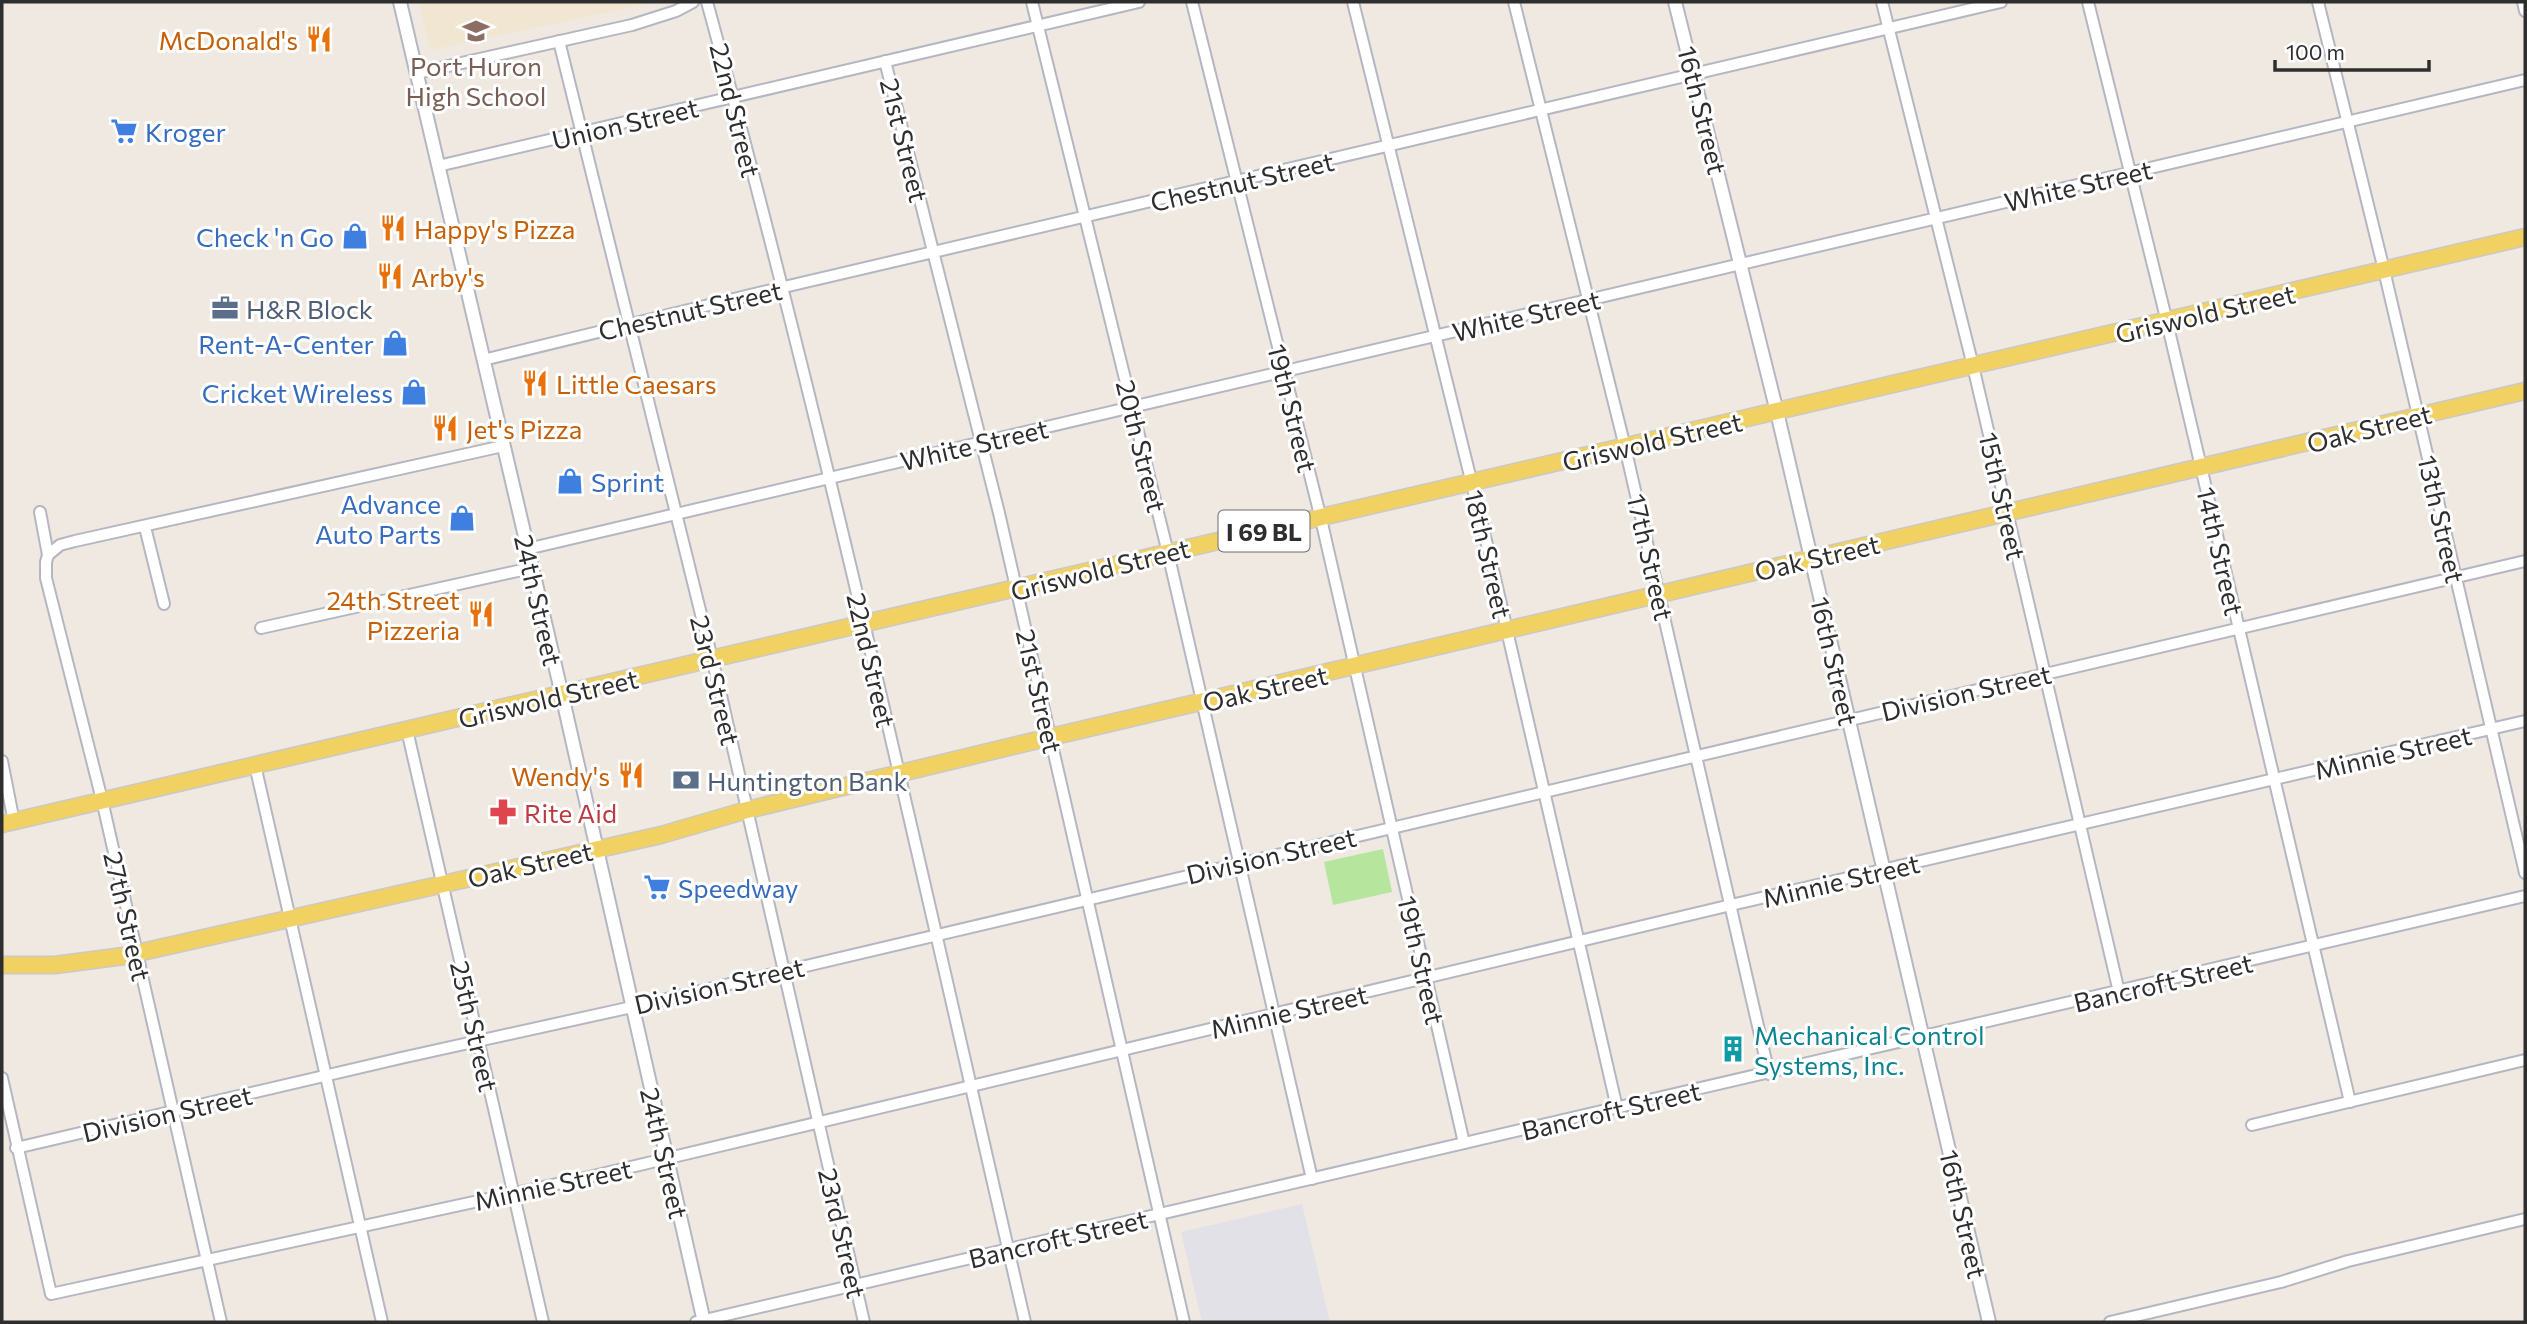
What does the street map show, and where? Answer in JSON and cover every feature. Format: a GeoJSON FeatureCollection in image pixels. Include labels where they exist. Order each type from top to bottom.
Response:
{"type":"FeatureCollection","features":[{"type":"Feature","properties":{"kind":"main road","name":"Griswold Street"},"geometry":{"type":"LineString","coordinates":[[8,823],[2525,237]]}},
{"type":"Feature","properties":{"kind":"main road","name":"Oak Street"},"geometry":{"type":"LineString","coordinates":[[2,965],[55,965],[136,953],[661,835],[747,810],[1051,737],[2525,391]]}},
{"type":"Feature","properties":{"kind":"street","name":"24th Street"},"geometry":{"type":"LineString","coordinates":[[400,2],[562,695],[701,1322]]}},
{"type":"Feature","properties":{"kind":"street"},"geometry":{"type":"LineString","coordinates":[[417,73],[654,19],[693,2]]}},
{"type":"Feature","properties":{"kind":"street","name":"22nd Street"},"geometry":{"type":"LineString","coordinates":[[707,2],[864,624],[1025,1322]]}},
{"type":"Feature","properties":{"kind":"street","name":"20th Street"},"geometry":{"type":"LineString","coordinates":[[1032,2],[1168,553],[1312,1179]]}},
{"type":"Feature","properties":{"kind":"street","name":"Union Street"},"geometry":{"type":"LineString","coordinates":[[438,166],[1139,2]]}},
{"type":"Feature","properties":{"kind":"street","name":"19th Street"},"geometry":{"type":"LineString","coordinates":[[1192,2],[1321,519],[1464,1143]]}},
{"type":"Feature","properties":{"kind":"street","name":"18th Street"},"geometry":{"type":"LineString","coordinates":[[1353,2],[1473,484],[1616,1108]]}},
{"type":"Feature","properties":{"kind":"street","name":"17th Street"},"geometry":{"type":"LineString","coordinates":[[1514,2],[1625,447],[1769,1074]]}},
{"type":"Feature","properties":{"kind":"street","name":"16th Street"},"geometry":{"type":"LineString","coordinates":[[1675,2],[1777,412],[1989,1322]]}},
{"type":"Feature","properties":{"kind":"street","name":"15th Street"},"geometry":{"type":"LineString","coordinates":[[1882,2],[1973,366],[2119,992]]}},
{"type":"Feature","properties":{"kind":"street","name":"Chestnut Street"},"geometry":{"type":"LineString","coordinates":[[483,360],[2001,2]]}},
{"type":"Feature","properties":{"kind":"street","name":"14th Street"},"geometry":{"type":"LineString","coordinates":[[2088,2],[2202,468],[2350,1102]]}},
{"type":"Feature","properties":{"kind":"street","name":"13th Street"},"geometry":{"type":"LineString","coordinates":[[2318,2],[2384,270],[2525,873]]}},
{"type":"Feature","properties":{"kind":"street"},"geometry":{"type":"LineString","coordinates":[[2523,2],[2525,11]]}},
{"type":"Feature","properties":{"kind":"street","name":"23rd Street"},"geometry":{"type":"LineString","coordinates":[[559,41],[712,659],[864,1322]]}},
{"type":"Feature","properties":{"kind":"street","name":"21st Street"},"geometry":{"type":"LineString","coordinates":[[885,61],[1017,590],[1184,1322]]}},
{"type":"Feature","properties":{"kind":"street","name":"White Street"},"geometry":{"type":"LineString","coordinates":[[527,549],[2525,80]]}},
{"type":"Feature","properties":{"kind":"street"},"geometry":{"type":"LineString","coordinates":[[48,555],[60,545],[503,446]]}},
{"type":"Feature","properties":{"kind":"street","name":"27th Street"},"geometry":{"type":"LineString","coordinates":[[40,512],[48,555],[46,578],[102,800],[221,1322]]}},
{"type":"Feature","properties":{"kind":"street"},"geometry":{"type":"LineString","coordinates":[[145,527],[164,604]]}},
{"type":"Feature","properties":{"kind":"street","name":"Division Street"},"geometry":{"type":"LineString","coordinates":[[16,1149],[326,1075],[632,1007],[2525,561]]}},
{"type":"Feature","properties":{"kind":"street"},"geometry":{"type":"LineString","coordinates":[[261,628],[531,568]]}},
{"type":"Feature","properties":{"kind":"street","name":"Minnie Street"},"geometry":{"type":"LineString","coordinates":[[16,1149],[51,1294],[589,1177],[1731,905],[2525,721]]}},
{"type":"Feature","properties":{"kind":"street","name":"25th Street"},"geometry":{"type":"LineString","coordinates":[[407,730],[543,1322]]}},
{"type":"Feature","properties":{"kind":"street"},"geometry":{"type":"LineString","coordinates":[[2,761],[8,823]]}},
{"type":"Feature","properties":{"kind":"street"},"geometry":{"type":"LineString","coordinates":[[255,765],[382,1322]]}},
{"type":"Feature","properties":{"kind":"street","name":"Bancroft Street"},"geometry":{"type":"LineString","coordinates":[[701,1322],[2525,896]]}},
{"type":"Feature","properties":{"kind":"street"},"geometry":{"type":"LineString","coordinates":[[2252,1125],[2525,1060]]}},
{"type":"Feature","properties":{"kind":"street"},"geometry":{"type":"LineString","coordinates":[[2,1078],[16,1149]]}},
{"type":"Feature","properties":{"kind":"street"},"geometry":{"type":"LineString","coordinates":[[2110,1322],[2281,1282],[2348,1261],[2525,1219]]}},
{"type":"Feature","properties":{"kind":"shaded area","name":"Port Huron High School"},"geometry":{"type":"Polygon","coordinates":[[[419,2],[657,2],[430,50],[419,2]]]}},
{"type":"Feature","properties":{"kind":"shaded area"},"geometry":{"type":"Polygon","coordinates":[[[1302,1204],[1330,1322],[1202,1322],[1181,1232],[1302,1204]]]}},
{"type":"Feature","properties":{"kind":"green space"},"geometry":{"type":"Polygon","coordinates":[[[1383,849],[1392,892],[1333,905],[1324,862],[1383,849]]]}},
{"type":"Feature","properties":{"kind":"place","name":"Port Huron High School"},"geometry":{"type":"Point","coordinates":[476,31]}},
{"type":"Feature","properties":{"kind":"place","name":"McDonald's"},"geometry":{"type":"Point","coordinates":[319,39]}},
{"type":"Feature","properties":{"kind":"place","name":"Kroger"},"geometry":{"type":"Point","coordinates":[124,131]}},
{"type":"Feature","properties":{"kind":"place","name":"Happy's Pizza"},"geometry":{"type":"Point","coordinates":[393,228]}},
{"type":"Feature","properties":{"kind":"place","name":"Check 'n Go"},"geometry":{"type":"Point","coordinates":[355,236]}},
{"type":"Feature","properties":{"kind":"place","name":"Arby's"},"geometry":{"type":"Point","coordinates":[390,276]}},
{"type":"Feature","properties":{"kind":"place","name":"H&R Block"},"geometry":{"type":"Point","coordinates":[225,308]}},
{"type":"Feature","properties":{"kind":"place","name":"Rent-A-Center"},"geometry":{"type":"Point","coordinates":[395,343]}},
{"type":"Feature","properties":{"kind":"place","name":"Little Caesars"},"geometry":{"type":"Point","coordinates":[535,383]}},
{"type":"Feature","properties":{"kind":"place","name":"Cricket Wireless"},"geometry":{"type":"Point","coordinates":[414,392]}},
{"type":"Feature","properties":{"kind":"place","name":"Jet's Pizza"},"geometry":{"type":"Point","coordinates":[445,428]}},
{"type":"Feature","properties":{"kind":"place","name":"Sprint"},"geometry":{"type":"Point","coordinates":[570,481]}},
{"type":"Feature","properties":{"kind":"place","name":"Advance Auto Parts"},"geometry":{"type":"Point","coordinates":[462,518]}},
{"type":"Feature","properties":{"kind":"place","name":"24th Street Pizzeria"},"geometry":{"type":"Point","coordinates":[481,614]}},
{"type":"Feature","properties":{"kind":"place","name":"Wendy's"},"geometry":{"type":"Point","coordinates":[631,775]}},
{"type":"Feature","properties":{"kind":"place","name":"Huntington Bank"},"geometry":{"type":"Point","coordinates":[686,780]}},
{"type":"Feature","properties":{"kind":"place","name":"Rite Aid"},"geometry":{"type":"Point","coordinates":[503,812]}},
{"type":"Feature","properties":{"kind":"place","name":"Speedway"},"geometry":{"type":"Point","coordinates":[657,887]}},
{"type":"Feature","properties":{"kind":"place","name":"Mechanical Control Systems, Inc."},"geometry":{"type":"Point","coordinates":[1733,1049]}}]}
